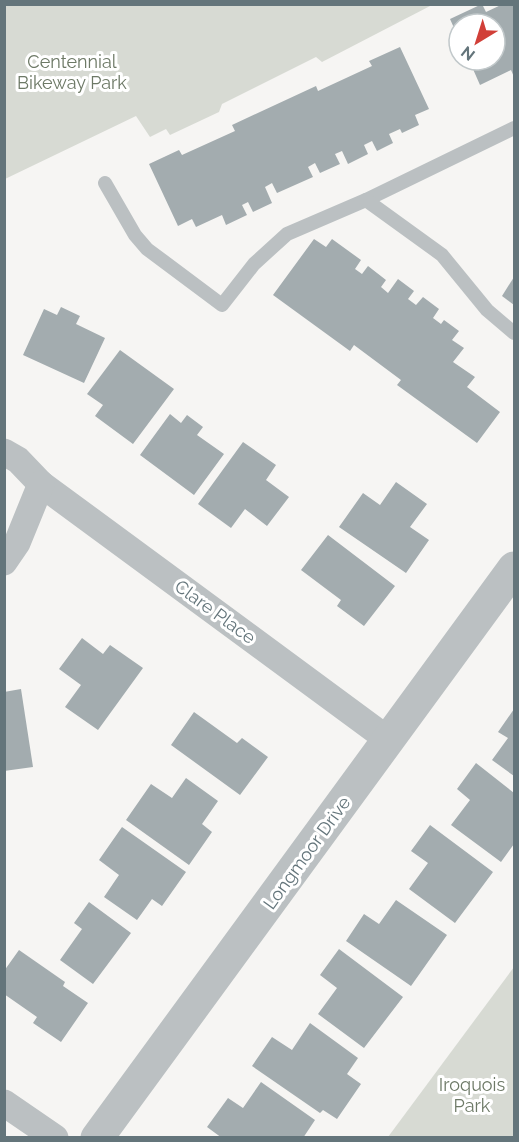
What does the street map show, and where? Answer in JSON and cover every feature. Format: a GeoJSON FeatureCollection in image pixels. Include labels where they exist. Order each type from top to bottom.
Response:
{"type":"FeatureCollection","features":[{"type":"Feature","properties":{"kind":"street","name":"Clare Place"},"geometry":{"type":"LineString","coordinates":[[4,452],[18,460],[40,484],[390,741]]}},
{"type":"Feature","properties":{"kind":"street"},"geometry":{"type":"LineString","coordinates":[[4,562],[18,543],[40,484]]}},
{"type":"Feature","properties":{"kind":"street","name":"Longmoor Drive"},"geometry":{"type":"LineString","coordinates":[[97,1137],[390,741],[514,568]]}},
{"type":"Feature","properties":{"kind":"street"},"geometry":{"type":"LineString","coordinates":[[4,1103],[55,1137]]}},
{"type":"Feature","properties":{"kind":"lane"},"geometry":{"type":"LineString","coordinates":[[105,183],[135,235],[147,249],[222,305],[254,264],[287,234],[366,200],[514,128]]}},
{"type":"Feature","properties":{"kind":"lane"},"geometry":{"type":"LineString","coordinates":[[366,200],[442,255],[487,310],[514,333]]}},
{"type":"Feature","properties":{"kind":"green space","name":"Centennial Bikeway Park"},"geometry":{"type":"Polygon","coordinates":[[[5,4],[432,5],[322,62],[316,57],[222,104],[219,112],[170,135],[166,129],[150,137],[136,116],[5,179],[5,4]]]}},
{"type":"Feature","properties":{"kind":"green space","name":"Iroquois Park"},"geometry":{"type":"Polygon","coordinates":[[[514,967],[514,1137],[388,1137],[514,967]]]}},
{"type":"Feature","properties":{"kind":"building"},"geometry":{"type":"Polygon","coordinates":[[[482,4],[486,12],[465,12],[482,4]]]}},
{"type":"Feature","properties":{"kind":"building"},"geometry":{"type":"Polygon","coordinates":[[[503,4],[514,4],[514,77],[511,70],[507,72],[507,12],[486,12],[503,4]]]}},
{"type":"Feature","properties":{"kind":"building"},"geometry":{"type":"Polygon","coordinates":[[[400,47],[429,109],[415,115],[419,125],[402,133],[400,129],[389,134],[393,143],[377,151],[372,141],[364,145],[368,154],[348,164],[342,151],[335,154],[340,164],[320,173],[315,163],[308,167],[313,177],[277,193],[272,183],[265,187],[272,203],[253,212],[248,202],[242,205],[247,215],[226,225],[222,215],[196,227],[192,219],[178,226],[149,164],[179,150],[182,155],[235,131],[232,125],[316,86],[318,91],[372,66],[369,61],[400,47]]]}},
{"type":"Feature","properties":{"kind":"building"},"geometry":{"type":"Polygon","coordinates":[[[474,72],[507,72],[480,85],[474,72]]]}},
{"type":"Feature","properties":{"kind":"building"},"geometry":{"type":"Polygon","coordinates":[[[314,239],[326,247],[332,239],[361,260],[355,269],[362,274],[368,266],[386,280],[381,287],[388,293],[398,279],[414,291],[408,299],[416,305],[423,297],[439,309],[433,318],[441,324],[444,320],[459,331],[452,340],[464,348],[453,362],[475,377],[467,387],[500,412],[477,443],[397,385],[401,380],[354,345],[350,351],[273,295],[314,239]]]}},
{"type":"Feature","properties":{"kind":"building"},"geometry":{"type":"Polygon","coordinates":[[[514,277],[514,305],[502,296],[514,277]]]}},
{"type":"Feature","properties":{"kind":"building"},"geometry":{"type":"Polygon","coordinates":[[[61,307],[80,316],[76,324],[105,338],[84,383],[23,355],[44,309],[57,315],[61,307]]]}},
{"type":"Feature","properties":{"kind":"building"},"geometry":{"type":"Polygon","coordinates":[[[120,350],[174,389],[133,444],[95,416],[103,405],[87,394],[120,350]]]}},
{"type":"Feature","properties":{"kind":"building"},"geometry":{"type":"Polygon","coordinates":[[[170,414],[181,423],[187,415],[203,427],[197,435],[224,454],[194,495],[140,455],[170,414]]]}},
{"type":"Feature","properties":{"kind":"building"},"geometry":{"type":"Polygon","coordinates":[[[243,442],[276,465],[266,480],[289,497],[267,526],[245,509],[231,528],[198,504],[243,442]]]}},
{"type":"Feature","properties":{"kind":"building"},"geometry":{"type":"Polygon","coordinates":[[[396,482],[427,504],[410,527],[429,540],[406,573],[339,527],[363,493],[380,505],[396,482]]]}},
{"type":"Feature","properties":{"kind":"building"},"geometry":{"type":"Polygon","coordinates":[[[328,535],[395,586],[364,626],[337,606],[341,600],[301,570],[328,535]]]}},
{"type":"Feature","properties":{"kind":"building"},"geometry":{"type":"Polygon","coordinates":[[[82,638],[103,654],[110,645],[143,668],[98,730],[65,707],[81,685],[59,669],[82,638]]]}},
{"type":"Feature","properties":{"kind":"building"},"geometry":{"type":"Polygon","coordinates":[[[21,689],[33,767],[4,771],[4,692],[21,689]]]}},
{"type":"Feature","properties":{"kind":"building"},"geometry":{"type":"Polygon","coordinates":[[[514,709],[514,776],[492,760],[508,738],[498,732],[514,709]]]}},
{"type":"Feature","properties":{"kind":"building"},"geometry":{"type":"Polygon","coordinates":[[[194,712],[237,743],[242,738],[268,757],[240,795],[171,745],[194,712]]]}},
{"type":"Feature","properties":{"kind":"building"},"geometry":{"type":"Polygon","coordinates":[[[476,763],[514,793],[514,844],[501,862],[451,825],[470,800],[457,789],[476,763]]]}},
{"type":"Feature","properties":{"kind":"building"},"geometry":{"type":"Polygon","coordinates":[[[186,778],[218,801],[202,824],[212,832],[189,865],[126,820],[151,784],[172,798],[186,778]]]}},
{"type":"Feature","properties":{"kind":"building"},"geometry":{"type":"Polygon","coordinates":[[[430,825],[493,872],[455,923],[409,889],[428,863],[411,851],[430,825]]]}},
{"type":"Feature","properties":{"kind":"building"},"geometry":{"type":"Polygon","coordinates":[[[122,827],[186,872],[162,906],[152,899],[137,920],[104,897],[119,875],[99,860],[122,827]]]}},
{"type":"Feature","properties":{"kind":"building"},"geometry":{"type":"Polygon","coordinates":[[[396,900],[447,935],[411,986],[346,941],[364,914],[379,924],[396,900]]]}},
{"type":"Feature","properties":{"kind":"building"},"geometry":{"type":"Polygon","coordinates":[[[89,902],[131,933],[93,984],[60,960],[82,929],[74,923],[89,902]]]}},
{"type":"Feature","properties":{"kind":"building"},"geometry":{"type":"Polygon","coordinates":[[[339,949],[403,997],[364,1048],[318,1014],[337,988],[320,975],[339,949]]]}},
{"type":"Feature","properties":{"kind":"building"},"geometry":{"type":"Polygon","coordinates":[[[19,950],[65,982],[63,986],[88,1003],[61,1042],[33,1023],[37,1017],[4,994],[4,971],[19,950]]]}},
{"type":"Feature","properties":{"kind":"building"},"geometry":{"type":"Polygon","coordinates":[[[310,1023],[358,1058],[347,1074],[361,1084],[337,1119],[323,1110],[320,1113],[252,1066],[272,1037],[292,1050],[310,1023]]]}},
{"type":"Feature","properties":{"kind":"building"},"geometry":{"type":"Polygon","coordinates":[[[261,1082],[315,1120],[303,1138],[222,1138],[207,1127],[228,1098],[243,1108],[261,1082]]]}}]}
